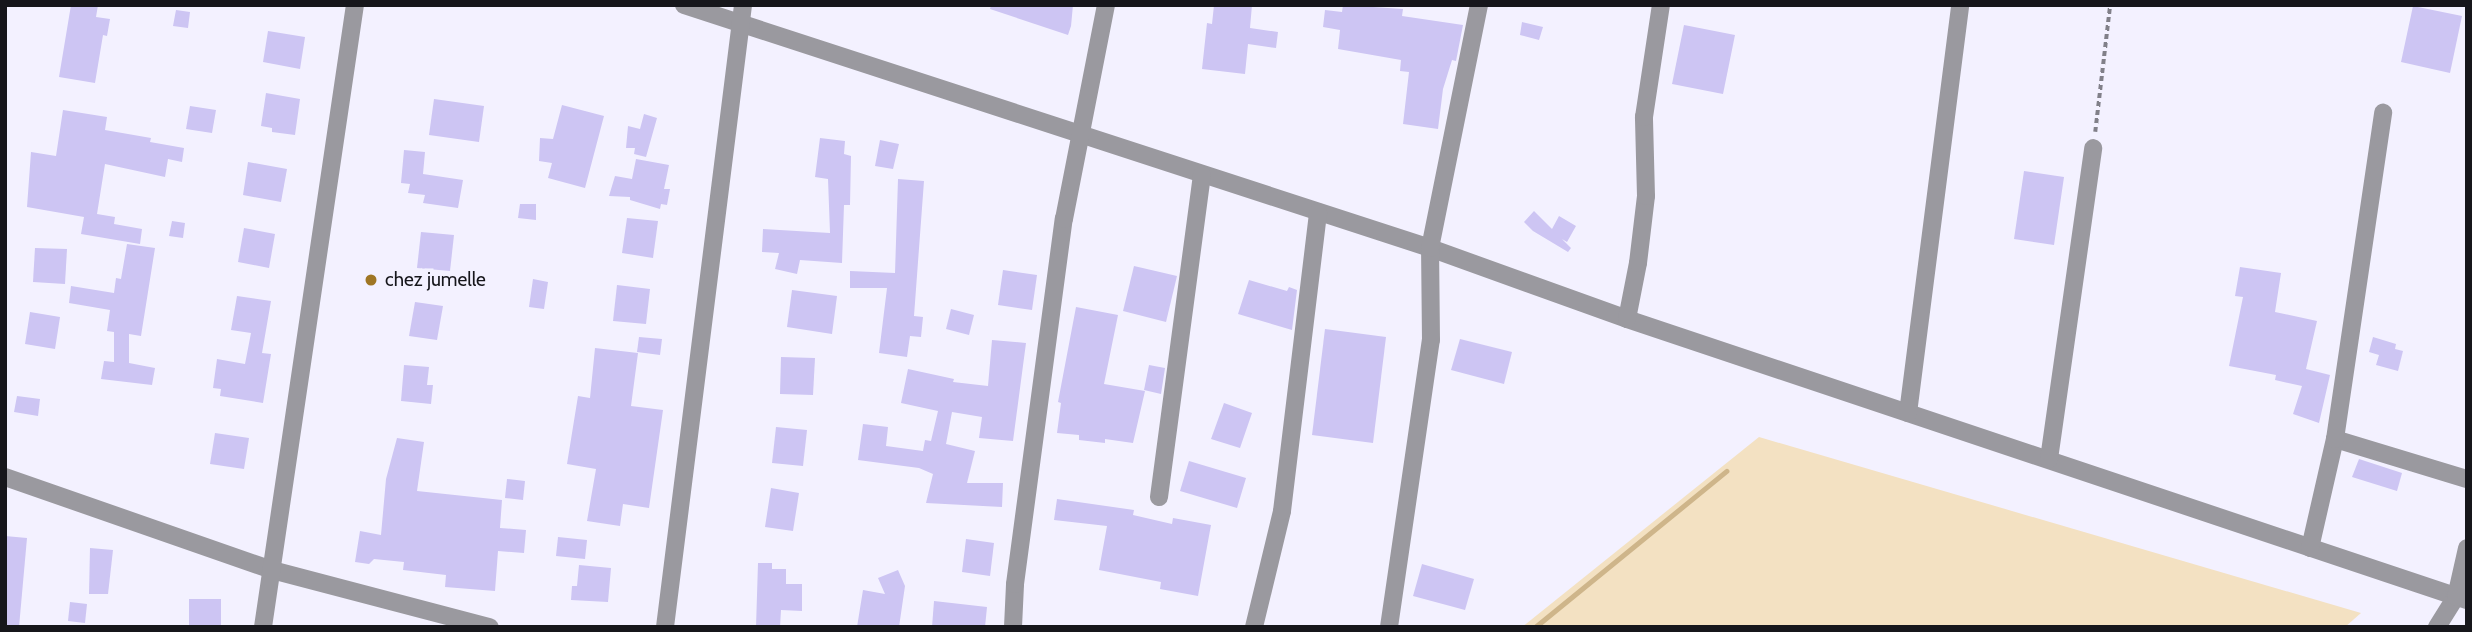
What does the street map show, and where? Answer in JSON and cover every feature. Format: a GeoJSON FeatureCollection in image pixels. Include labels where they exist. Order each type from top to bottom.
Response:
{"type":"FeatureCollection","features":[{"type":"Feature","properties":{"kind":"street"},"geometry":{"type":"LineString","coordinates":[[263,627],[355,5]]}},
{"type":"Feature","properties":{"kind":"street"},"geometry":{"type":"LineString","coordinates":[[684,5],[741,14],[1202,175],[1430,248],[1627,319],[2462,598]]}},
{"type":"Feature","properties":{"kind":"street"},"geometry":{"type":"LineString","coordinates":[[1013,627],[1022,530],[1079,133],[1106,5]]}},
{"type":"Feature","properties":{"kind":"street"},"geometry":{"type":"LineString","coordinates":[[1389,627],[1431,340],[1430,248],[1479,5]]}},
{"type":"Feature","properties":{"kind":"street"},"geometry":{"type":"LineString","coordinates":[[1627,319],[1639,263],[1646,196],[1644,117],[1661,5]]}},
{"type":"Feature","properties":{"kind":"street"},"geometry":{"type":"LineString","coordinates":[[1908,413],[1960,5]]}},
{"type":"Feature","properties":{"kind":"street"},"geometry":{"type":"LineString","coordinates":[[665,627],[741,14]]}},
{"type":"Feature","properties":{"kind":"street"},"geometry":{"type":"LineString","coordinates":[[2310,548],[2335,439],[2383,113]]}},
{"type":"Feature","properties":{"kind":"street"},"geometry":{"type":"LineString","coordinates":[[2049,459],[2093,148]]}},
{"type":"Feature","properties":{"kind":"street"},"geometry":{"type":"LineString","coordinates":[[1159,497],[1202,175]]}},
{"type":"Feature","properties":{"kind":"street"},"geometry":{"type":"LineString","coordinates":[[1254,627],[1282,511],[1298,396],[1318,212]]}},
{"type":"Feature","properties":{"kind":"street"},"geometry":{"type":"LineString","coordinates":[[2335,439],[2467,479]]}},
{"type":"Feature","properties":{"kind":"street"},"geometry":{"type":"LineString","coordinates":[[5,477],[272,570],[490,627]]}},
{"type":"Feature","properties":{"kind":"street"},"geometry":{"type":"LineString","coordinates":[[2437,627],[2462,598],[2467,548]]}},
{"type":"Feature","properties":{"kind":"path"},"geometry":{"type":"LineString","coordinates":[[2093,148],[2110,5]]}},
{"type":"Feature","properties":{"kind":"shaded area"},"geometry":{"type":"Polygon","coordinates":[[[1759,437],[2361,613],[2345,627],[1522,627],[1759,437]]]}},
{"type":"Feature","properties":{"kind":"building"},"geometry":{"type":"Polygon","coordinates":[[[71,5],[98,5],[96,17],[110,19],[107,36],[103,35],[95,83],[59,77],[71,5]]]}},
{"type":"Feature","properties":{"kind":"building"},"geometry":{"type":"Polygon","coordinates":[[[991,5],[1073,5],[1071,26],[1068,35],[990,9],[991,5]]]}},
{"type":"Feature","properties":{"kind":"building"},"geometry":{"type":"Polygon","coordinates":[[[1214,5],[1252,5],[1250,28],[1278,32],[1276,48],[1248,44],[1245,74],[1202,69],[1207,23],[1212,24],[1214,5]]]}},
{"type":"Feature","properties":{"kind":"building"},"geometry":{"type":"Polygon","coordinates":[[[1343,5],[1403,9],[1402,16],[1463,25],[1456,61],[1452,60],[1443,89],[1438,129],[1403,124],[1409,72],[1400,71],[1401,60],[1338,49],[1340,30],[1323,27],[1325,10],[1342,12],[1343,5]]]}},
{"type":"Feature","properties":{"kind":"building"},"geometry":{"type":"Polygon","coordinates":[[[2413,6],[2462,16],[2450,73],[2401,62],[2413,6]]]}},
{"type":"Feature","properties":{"kind":"building"},"geometry":{"type":"Polygon","coordinates":[[[176,10],[190,12],[188,28],[173,26],[176,10]]]}},
{"type":"Feature","properties":{"kind":"building"},"geometry":{"type":"Polygon","coordinates":[[[1522,22],[1543,27],[1539,40],[1520,35],[1522,22]]]}},
{"type":"Feature","properties":{"kind":"building"},"geometry":{"type":"Polygon","coordinates":[[[1684,25],[1735,35],[1723,94],[1672,84],[1684,25]]]}},
{"type":"Feature","properties":{"kind":"building"},"geometry":{"type":"Polygon","coordinates":[[[268,31],[305,37],[300,69],[263,62],[268,31]]]}},
{"type":"Feature","properties":{"kind":"building"},"geometry":{"type":"Polygon","coordinates":[[[266,93],[300,99],[295,135],[272,132],[272,128],[261,126],[266,93]]]}},
{"type":"Feature","properties":{"kind":"building"},"geometry":{"type":"Polygon","coordinates":[[[434,99],[484,106],[479,142],[429,135],[434,99]]]}},
{"type":"Feature","properties":{"kind":"building"},"geometry":{"type":"Polygon","coordinates":[[[562,105],[604,116],[585,188],[548,178],[552,163],[539,161],[540,138],[553,139],[562,105]]]}},
{"type":"Feature","properties":{"kind":"building"},"geometry":{"type":"Polygon","coordinates":[[[190,106],[216,110],[212,133],[186,129],[190,106]]]}},
{"type":"Feature","properties":{"kind":"building"},"geometry":{"type":"Polygon","coordinates":[[[63,110],[107,117],[105,130],[151,138],[150,142],[184,148],[182,162],[168,159],[165,177],[105,164],[97,214],[115,217],[114,224],[142,229],[140,244],[81,234],[84,217],[27,207],[31,152],[56,156],[63,110]]]}},
{"type":"Feature","properties":{"kind":"building"},"geometry":{"type":"Polygon","coordinates":[[[644,114],[657,118],[646,157],[634,154],[635,148],[626,148],[628,126],[640,129],[644,114]]]}},
{"type":"Feature","properties":{"kind":"building"},"geometry":{"type":"Polygon","coordinates":[[[820,138],[845,141],[844,154],[851,156],[850,205],[844,205],[842,263],[800,260],[797,274],[775,269],[779,253],[762,252],[763,229],[830,233],[828,179],[815,177],[820,138]]]}},
{"type":"Feature","properties":{"kind":"building"},"geometry":{"type":"Polygon","coordinates":[[[880,140],[899,144],[893,169],[875,166],[880,140]]]}},
{"type":"Feature","properties":{"kind":"building"},"geometry":{"type":"Polygon","coordinates":[[[404,150],[425,152],[423,174],[463,180],[458,208],[423,203],[425,195],[408,193],[410,184],[401,183],[404,150]]]}},
{"type":"Feature","properties":{"kind":"building"},"geometry":{"type":"Polygon","coordinates":[[[636,159],[669,165],[664,189],[670,189],[667,205],[661,204],[660,209],[630,200],[630,197],[609,196],[615,176],[632,179],[636,159]]]}},
{"type":"Feature","properties":{"kind":"building"},"geometry":{"type":"Polygon","coordinates":[[[248,162],[287,169],[281,202],[243,195],[248,162]]]}},
{"type":"Feature","properties":{"kind":"building"},"geometry":{"type":"Polygon","coordinates":[[[2024,171],[2064,177],[2054,245],[2014,239],[2024,171]]]}},
{"type":"Feature","properties":{"kind":"building"},"geometry":{"type":"Polygon","coordinates":[[[898,179],[924,181],[914,316],[923,317],[921,337],[910,336],[907,357],[879,353],[887,288],[850,288],[850,271],[895,273],[898,179]]]}},
{"type":"Feature","properties":{"kind":"building"},"geometry":{"type":"Polygon","coordinates":[[[520,204],[536,204],[536,220],[518,218],[520,204]]]}},
{"type":"Feature","properties":{"kind":"building"},"geometry":{"type":"Polygon","coordinates":[[[1534,211],[1552,229],[1559,216],[1576,226],[1567,242],[1562,239],[1571,248],[1568,252],[1533,231],[1524,222],[1534,211]]]}},
{"type":"Feature","properties":{"kind":"building"},"geometry":{"type":"Polygon","coordinates":[[[627,218],[658,221],[653,258],[622,253],[627,218]]]}},
{"type":"Feature","properties":{"kind":"building"},"geometry":{"type":"Polygon","coordinates":[[[172,221],[185,223],[183,238],[169,236],[172,221]]]}},
{"type":"Feature","properties":{"kind":"building"},"geometry":{"type":"Polygon","coordinates":[[[244,228],[275,234],[269,268],[238,262],[244,228]]]}},
{"type":"Feature","properties":{"kind":"building"},"geometry":{"type":"Polygon","coordinates":[[[421,232],[454,235],[450,271],[417,268],[421,232]]]}},
{"type":"Feature","properties":{"kind":"building"},"geometry":{"type":"Polygon","coordinates":[[[127,244],[155,248],[141,336],[129,334],[129,363],[155,368],[152,385],[101,379],[104,361],[114,362],[114,332],[107,331],[110,310],[69,303],[71,286],[114,293],[116,278],[121,279],[127,244]]]}},
{"type":"Feature","properties":{"kind":"building"},"geometry":{"type":"Polygon","coordinates":[[[35,248],[67,249],[65,284],[33,282],[35,248]]]}},
{"type":"Feature","properties":{"kind":"building"},"geometry":{"type":"Polygon","coordinates":[[[1134,266],[1177,276],[1166,322],[1123,311],[1134,266]]]}},
{"type":"Feature","properties":{"kind":"building"},"geometry":{"type":"Polygon","coordinates":[[[2240,267],[2281,273],[2275,312],[2317,321],[2306,369],[2330,375],[2319,423],[2293,414],[2302,386],[2275,380],[2276,375],[2229,366],[2243,297],[2235,296],[2240,267]]]}},
{"type":"Feature","properties":{"kind":"building"},"geometry":{"type":"Polygon","coordinates":[[[1003,270],[1037,275],[1032,310],[998,305],[1003,270]]]}},
{"type":"Feature","properties":{"kind":"building"},"geometry":{"type":"Polygon","coordinates":[[[533,279],[548,282],[544,309],[529,307],[533,279]]]}},
{"type":"Feature","properties":{"kind":"building"},"geometry":{"type":"Polygon","coordinates":[[[1249,280],[1287,291],[1289,287],[1297,290],[1292,330],[1238,314],[1249,280]]]}},
{"type":"Feature","properties":{"kind":"building"},"geometry":{"type":"Polygon","coordinates":[[[617,285],[650,289],[646,324],[613,321],[617,285]]]}},
{"type":"Feature","properties":{"kind":"building"},"geometry":{"type":"Polygon","coordinates":[[[792,290],[837,296],[832,334],[787,327],[792,290]]]}},
{"type":"Feature","properties":{"kind":"building"},"geometry":{"type":"Polygon","coordinates":[[[237,296],[271,301],[262,353],[271,354],[263,403],[220,396],[221,389],[213,388],[217,359],[245,364],[251,333],[231,330],[237,296]]]}},
{"type":"Feature","properties":{"kind":"building"},"geometry":{"type":"Polygon","coordinates":[[[415,302],[443,306],[437,340],[409,336],[415,302]]]}},
{"type":"Feature","properties":{"kind":"building"},"geometry":{"type":"Polygon","coordinates":[[[1076,307],[1118,315],[1104,384],[1145,391],[1133,443],[1105,439],[1105,443],[1079,440],[1079,435],[1057,433],[1061,403],[1058,402],[1076,307]]]}},
{"type":"Feature","properties":{"kind":"building"},"geometry":{"type":"Polygon","coordinates":[[[951,309],[974,315],[969,335],[946,329],[951,309]]]}},
{"type":"Feature","properties":{"kind":"building"},"geometry":{"type":"Polygon","coordinates":[[[30,312],[60,317],[55,349],[25,344],[30,312]]]}},
{"type":"Feature","properties":{"kind":"building"},"geometry":{"type":"Polygon","coordinates":[[[1325,329],[1386,337],[1373,443],[1312,435],[1325,329]]]}},
{"type":"Feature","properties":{"kind":"building"},"geometry":{"type":"Polygon","coordinates":[[[639,337],[662,339],[660,355],[637,352],[639,337]]]}},
{"type":"Feature","properties":{"kind":"building"},"geometry":{"type":"Polygon","coordinates":[[[2373,337],[2396,344],[2395,349],[2403,351],[2398,371],[2376,365],[2379,355],[2369,352],[2373,337]]]}},
{"type":"Feature","properties":{"kind":"building"},"geometry":{"type":"Polygon","coordinates":[[[1460,339],[1512,352],[1504,384],[1451,370],[1460,339]]]}},
{"type":"Feature","properties":{"kind":"building"},"geometry":{"type":"Polygon","coordinates":[[[992,340],[1026,343],[1013,441],[979,438],[982,417],[952,412],[946,444],[975,451],[967,483],[1003,483],[1002,507],[926,503],[933,474],[919,468],[858,460],[863,424],[888,427],[886,446],[923,451],[925,440],[931,441],[938,411],[901,403],[908,369],[954,379],[953,382],[988,386],[992,340]]]}},
{"type":"Feature","properties":{"kind":"building"},"geometry":{"type":"Polygon","coordinates":[[[595,348],[638,353],[631,406],[663,410],[649,508],[623,504],[620,526],[587,521],[596,469],[567,464],[578,396],[590,398],[595,348]]]}},
{"type":"Feature","properties":{"kind":"building"},"geometry":{"type":"Polygon","coordinates":[[[781,357],[815,358],[813,395],[780,394],[781,357]]]}},
{"type":"Feature","properties":{"kind":"building"},"geometry":{"type":"Polygon","coordinates":[[[404,365],[429,367],[427,385],[433,385],[431,404],[401,401],[404,365]]]}},
{"type":"Feature","properties":{"kind":"building"},"geometry":{"type":"Polygon","coordinates":[[[1149,365],[1165,368],[1161,394],[1144,390],[1149,365]]]}},
{"type":"Feature","properties":{"kind":"building"},"geometry":{"type":"Polygon","coordinates":[[[17,396],[40,399],[38,416],[14,412],[17,396]]]}},
{"type":"Feature","properties":{"kind":"building"},"geometry":{"type":"Polygon","coordinates":[[[1224,403],[1252,413],[1240,448],[1211,439],[1224,403]]]}},
{"type":"Feature","properties":{"kind":"building"},"geometry":{"type":"Polygon","coordinates":[[[776,427],[807,430],[803,466],[772,463],[776,427]]]}},
{"type":"Feature","properties":{"kind":"building"},"geometry":{"type":"Polygon","coordinates":[[[215,433],[249,438],[244,469],[210,464],[215,433]]]}},
{"type":"Feature","properties":{"kind":"building"},"geometry":{"type":"Polygon","coordinates":[[[397,438],[424,442],[417,491],[502,500],[500,528],[526,530],[524,553],[498,551],[495,591],[445,587],[446,575],[403,570],[404,562],[374,559],[369,564],[355,562],[360,531],[381,535],[386,479],[397,438]]]}},
{"type":"Feature","properties":{"kind":"building"},"geometry":{"type":"Polygon","coordinates":[[[2359,459],[2402,473],[2397,491],[2352,477],[2359,459]]]}},
{"type":"Feature","properties":{"kind":"building"},"geometry":{"type":"Polygon","coordinates":[[[1189,461],[1246,478],[1237,508],[1180,491],[1189,461]]]}},
{"type":"Feature","properties":{"kind":"building"},"geometry":{"type":"Polygon","coordinates":[[[507,479],[525,481],[523,500],[505,498],[507,479]]]}},
{"type":"Feature","properties":{"kind":"building"},"geometry":{"type":"Polygon","coordinates":[[[771,488],[799,493],[793,531],[765,527],[771,488]]]}},
{"type":"Feature","properties":{"kind":"building"},"geometry":{"type":"Polygon","coordinates":[[[1057,499],[1134,510],[1133,515],[1172,524],[1173,518],[1211,525],[1198,596],[1160,589],[1161,582],[1099,570],[1107,526],[1054,520],[1057,499]]]}},
{"type":"Feature","properties":{"kind":"building"},"geometry":{"type":"Polygon","coordinates":[[[5,536],[27,538],[19,627],[5,627],[5,536]]]}},
{"type":"Feature","properties":{"kind":"building"},"geometry":{"type":"Polygon","coordinates":[[[558,537],[587,540],[585,559],[556,556],[558,537]]]}},
{"type":"Feature","properties":{"kind":"building"},"geometry":{"type":"Polygon","coordinates":[[[966,539],[994,543],[990,576],[962,572],[966,539]]]}},
{"type":"Feature","properties":{"kind":"building"},"geometry":{"type":"Polygon","coordinates":[[[90,548],[113,550],[108,594],[89,594],[90,548]]]}},
{"type":"Feature","properties":{"kind":"building"},"geometry":{"type":"Polygon","coordinates":[[[758,563],[772,563],[772,569],[786,569],[786,584],[802,584],[802,611],[781,610],[780,627],[756,627],[758,563]]]}},
{"type":"Feature","properties":{"kind":"building"},"geometry":{"type":"Polygon","coordinates":[[[1422,564],[1474,579],[1465,610],[1413,596],[1422,564]]]}},
{"type":"Feature","properties":{"kind":"building"},"geometry":{"type":"Polygon","coordinates":[[[579,565],[611,568],[608,602],[571,600],[572,586],[577,586],[579,565]]]}},
{"type":"Feature","properties":{"kind":"building"},"geometry":{"type":"Polygon","coordinates":[[[898,570],[905,586],[899,627],[857,627],[863,590],[885,594],[878,578],[898,570]]]}},
{"type":"Feature","properties":{"kind":"building"},"geometry":{"type":"Polygon","coordinates":[[[189,599],[221,599],[221,627],[189,627],[189,599]]]}},
{"type":"Feature","properties":{"kind":"building"},"geometry":{"type":"Polygon","coordinates":[[[934,601],[987,607],[985,627],[932,627],[934,601]]]}},
{"type":"Feature","properties":{"kind":"building"},"geometry":{"type":"Polygon","coordinates":[[[70,602],[87,604],[85,623],[68,621],[70,602]]]}},
{"type":"Feature","properties":{"kind":"waterway"},"geometry":{"type":"LineString","coordinates":[[1535,627],[1726,471]]}},
{"type":"Feature","properties":{"kind":"place","name":"chez jumelle"},"geometry":{"type":"Point","coordinates":[371,280]}}]}
